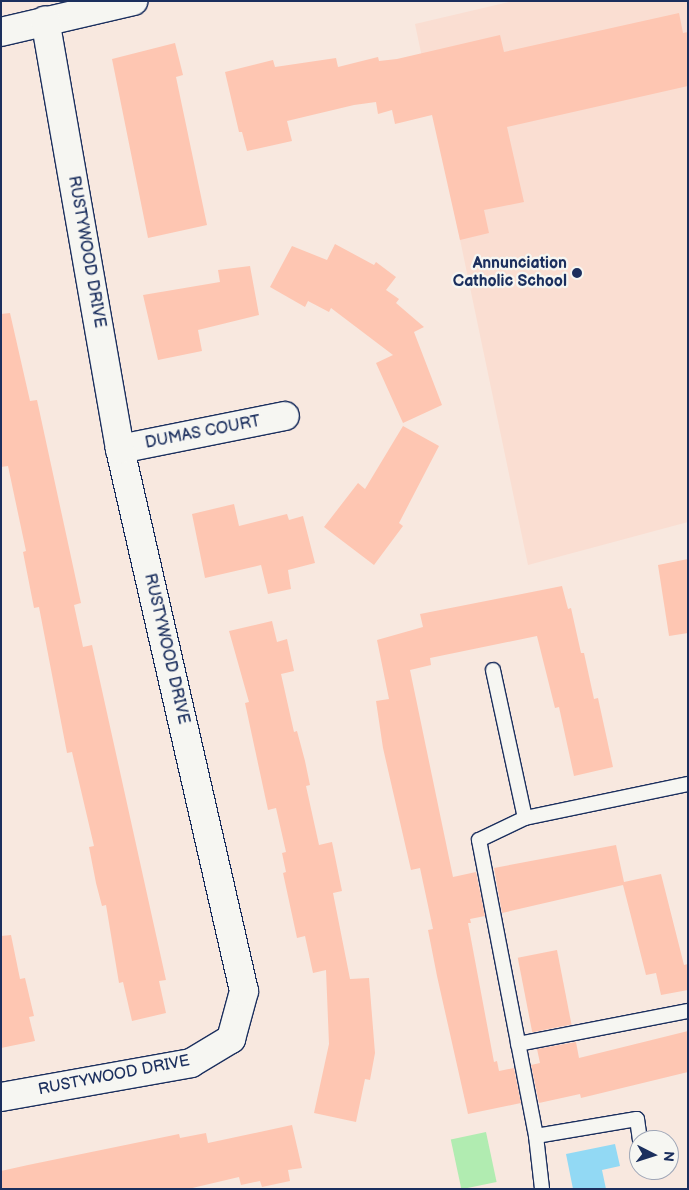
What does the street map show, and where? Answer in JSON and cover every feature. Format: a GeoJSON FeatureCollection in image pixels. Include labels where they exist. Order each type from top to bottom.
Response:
{"type":"FeatureCollection","features":[{"type":"Feature","properties":{"kind":"street"},"geometry":{"type":"LineString","coordinates":[[1,32],[133,1]]}},
{"type":"Feature","properties":{"kind":"street","name":"RUSTYWOOD DRIVE"},"geometry":{"type":"LineString","coordinates":[[1,1097],[191,1063],[231,1039],[244,991],[120,449],[46,21]]}},
{"type":"Feature","properties":{"kind":"street","name":"DUMAS COURT"},"geometry":{"type":"LineString","coordinates":[[120,449],[285,416]]}},
{"type":"Feature","properties":{"kind":"lane"},"geometry":{"type":"LineString","coordinates":[[493,670],[524,818]]}},
{"type":"Feature","properties":{"kind":"lane"},"geometry":{"type":"LineString","coordinates":[[542,1189],[536,1136],[479,840],[524,818],[688,784]]}},
{"type":"Feature","properties":{"kind":"lane"},"geometry":{"type":"LineString","coordinates":[[518,1044],[688,1011]]}},
{"type":"Feature","properties":{"kind":"lane"},"geometry":{"type":"LineString","coordinates":[[536,1136],[637,1119],[639,1130]]}},
{"type":"Feature","properties":{"kind":"shaded area","name":"Annunciation Catholic School"},"geometry":{"type":"Polygon","coordinates":[[[513,1],[688,1],[688,522],[528,565],[415,24],[513,1]]]}},
{"type":"Feature","properties":{"kind":"green space"},"geometry":{"type":"Polygon","coordinates":[[[486,1132],[497,1182],[461,1189],[451,1139],[486,1132]]]}},
{"type":"Feature","properties":{"kind":"water"},"geometry":{"type":"Polygon","coordinates":[[[615,1144],[620,1166],[602,1170],[606,1189],[573,1189],[566,1154],[615,1144]]]}},
{"type":"Feature","properties":{"kind":"building"},"geometry":{"type":"Polygon","coordinates":[[[679,13],[683,33],[688,32],[688,86],[507,127],[524,202],[484,210],[489,233],[460,240],[432,115],[395,124],[392,110],[378,114],[376,102],[354,105],[287,121],[292,141],[247,151],[242,132],[239,132],[225,72],[273,60],[275,67],[336,58],[338,67],[378,57],[379,61],[397,59],[500,35],[504,52],[679,13]]]}},
{"type":"Feature","properties":{"kind":"building"},"geometry":{"type":"Polygon","coordinates":[[[175,43],[183,75],[176,77],[207,225],[148,238],[112,59],[175,43]]]}},
{"type":"Feature","properties":{"kind":"building"},"geometry":{"type":"Polygon","coordinates":[[[335,244],[374,265],[376,262],[396,277],[386,290],[399,299],[396,303],[424,327],[414,332],[442,405],[403,423],[376,363],[393,355],[331,308],[329,312],[308,301],[305,307],[270,287],[292,246],[327,260],[335,244]]]}},
{"type":"Feature","properties":{"kind":"building"},"geometry":{"type":"Polygon","coordinates":[[[250,266],[259,315],[198,330],[202,351],[158,360],[143,295],[220,282],[218,270],[250,266]]]}},
{"type":"Feature","properties":{"kind":"building"},"geometry":{"type":"Polygon","coordinates":[[[10,313],[30,401],[37,400],[81,603],[74,605],[83,647],[92,645],[166,980],[159,981],[166,1013],[132,1021],[123,982],[119,983],[106,905],[102,906],[96,883],[89,847],[94,846],[72,752],[67,753],[39,607],[34,608],[23,552],[26,551],[8,466],[1,467],[1,314],[10,313]]]}},
{"type":"Feature","properties":{"kind":"building"},"geometry":{"type":"Polygon","coordinates":[[[403,426],[439,446],[399,523],[403,526],[374,565],[324,527],[358,483],[365,489],[403,426]]]}},
{"type":"Feature","properties":{"kind":"building"},"geometry":{"type":"Polygon","coordinates":[[[234,504],[239,526],[287,514],[289,520],[303,516],[315,563],[288,570],[291,589],[268,594],[261,565],[205,578],[192,514],[234,504]]]}},
{"type":"Feature","properties":{"kind":"building"},"geometry":{"type":"Polygon","coordinates":[[[688,559],[688,633],[669,636],[658,565],[688,559]]]}},
{"type":"Feature","properties":{"kind":"building"},"geometry":{"type":"Polygon","coordinates":[[[562,586],[568,609],[571,608],[581,653],[584,653],[594,699],[598,698],[613,767],[574,776],[559,707],[555,708],[537,636],[430,658],[431,665],[410,670],[453,877],[476,872],[485,916],[470,919],[471,923],[468,923],[494,1062],[497,1061],[499,1071],[514,1068],[521,1103],[468,1114],[428,930],[433,929],[420,868],[411,870],[383,748],[376,701],[389,699],[377,640],[423,627],[420,614],[562,586]]]}},
{"type":"Feature","properties":{"kind":"building"},"geometry":{"type":"Polygon","coordinates":[[[272,621],[277,642],[287,639],[294,671],[281,674],[294,732],[297,731],[305,761],[310,785],[306,786],[319,845],[332,842],[342,891],[333,893],[350,979],[369,978],[375,1053],[370,1080],[365,1079],[356,1122],[314,1113],[329,1044],[326,970],[313,973],[305,936],[297,938],[283,873],[286,872],[282,853],[286,852],[276,808],[268,810],[245,703],[249,702],[229,631],[272,621]]]}},
{"type":"Feature","properties":{"kind":"building"},"geometry":{"type":"Polygon","coordinates":[[[616,845],[624,882],[661,874],[684,965],[688,964],[688,990],[661,995],[656,973],[646,975],[623,885],[502,913],[494,868],[616,845]]]}},
{"type":"Feature","properties":{"kind":"building"},"geometry":{"type":"Polygon","coordinates":[[[11,935],[20,979],[25,978],[34,1016],[29,1017],[35,1041],[1,1048],[1,936],[11,935]]]}},
{"type":"Feature","properties":{"kind":"building"},"geometry":{"type":"Polygon","coordinates":[[[557,950],[572,1025],[532,1032],[518,958],[557,950]]]}},
{"type":"Feature","properties":{"kind":"building"},"geometry":{"type":"Polygon","coordinates":[[[688,1031],[688,1072],[581,1098],[580,1094],[539,1103],[531,1065],[540,1063],[537,1049],[576,1042],[579,1058],[688,1031]]]}},
{"type":"Feature","properties":{"kind":"building"},"geometry":{"type":"Polygon","coordinates":[[[292,1125],[302,1168],[288,1170],[290,1181],[262,1187],[260,1181],[241,1185],[239,1177],[188,1189],[1,1189],[1,1171],[28,1165],[179,1134],[180,1138],[206,1133],[208,1143],[292,1125]]]}},
{"type":"Feature","properties":{"kind":"place","name":"Annunciation Catholic School"},"geometry":{"type":"Point","coordinates":[577,273]}}]}
